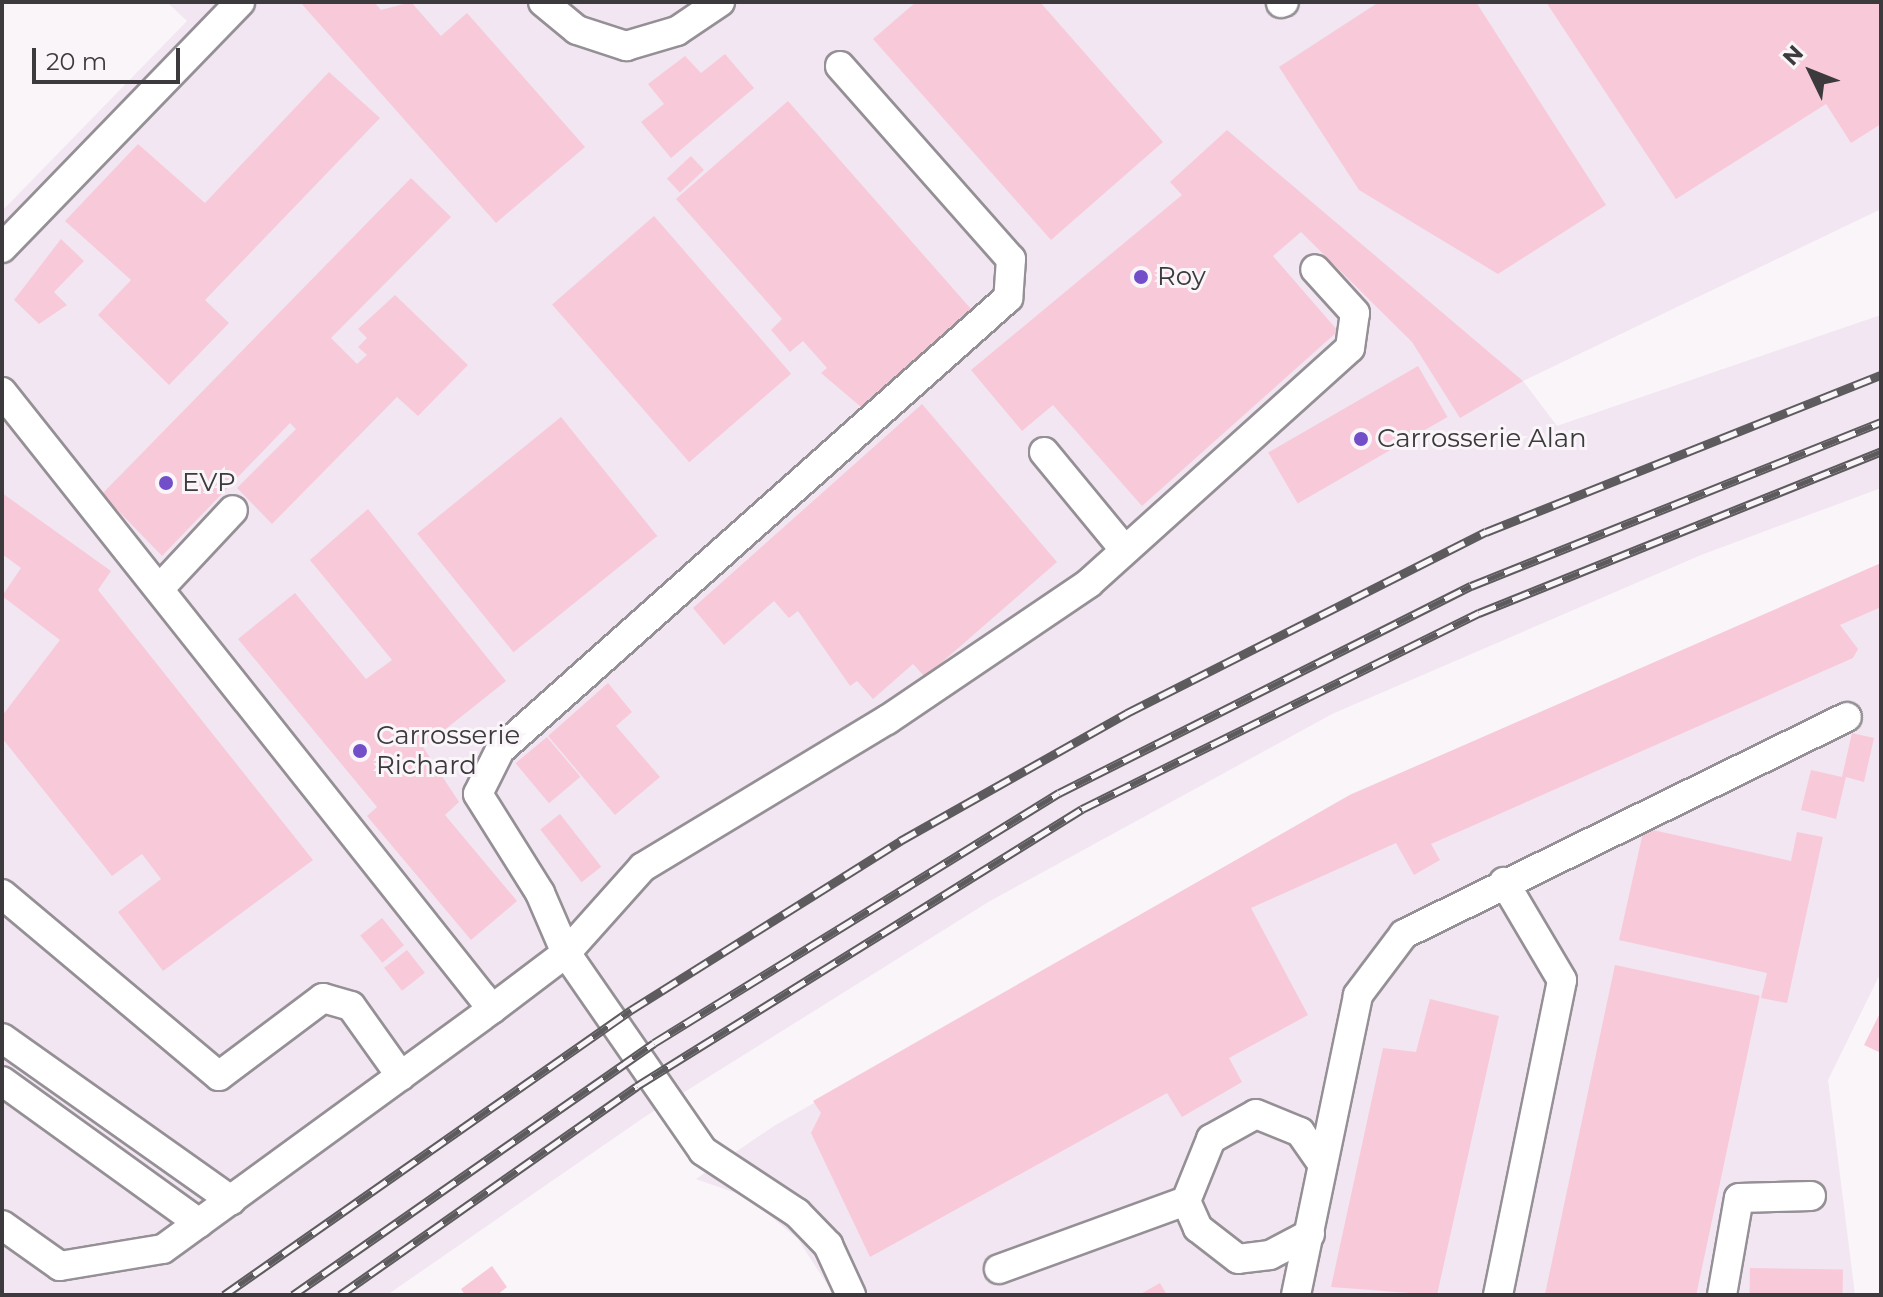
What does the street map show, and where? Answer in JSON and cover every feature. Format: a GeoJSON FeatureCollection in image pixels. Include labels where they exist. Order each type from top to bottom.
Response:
{"type":"FeatureCollection","features":[{"type":"Feature","properties":{"kind":"lane"},"geometry":{"type":"LineString","coordinates":[[2,248],[240,2]]}},
{"type":"Feature","properties":{"kind":"lane"},"geometry":{"type":"LineString","coordinates":[[543,2],[577,30],[626,46],[677,31],[720,2]]}},
{"type":"Feature","properties":{"kind":"lane"},"geometry":{"type":"LineString","coordinates":[[840,66],[1011,259],[1008,298],[500,750],[478,794],[540,893],[566,953],[703,1151],[797,1213],[828,1245],[851,1295]]}},
{"type":"Feature","properties":{"kind":"lane"},"geometry":{"type":"LineString","coordinates":[[2,1225],[60,1266],[163,1249],[566,953],[643,867],[887,720],[1089,583],[1350,348],[1355,313],[1315,269]]}},
{"type":"Feature","properties":{"kind":"lane"},"geometry":{"type":"LineString","coordinates":[[2,392],[161,587],[492,1009]]}},
{"type":"Feature","properties":{"kind":"lane"},"geometry":{"type":"LineString","coordinates":[[1044,452],[1124,549]]}},
{"type":"Feature","properties":{"kind":"lane"},"geometry":{"type":"LineString","coordinates":[[161,587],[233,510]]}},
{"type":"Feature","properties":{"kind":"lane"},"geometry":{"type":"LineString","coordinates":[[1296,1295],[1358,995],[1404,934],[1504,882],[1847,717]]}},
{"type":"Feature","properties":{"kind":"lane"},"geometry":{"type":"LineString","coordinates":[[1498,1295],[1562,980],[1504,882]]}},
{"type":"Feature","properties":{"kind":"lane"},"geometry":{"type":"LineString","coordinates":[[2,894],[219,1076],[323,998],[351,1006],[401,1076]]}},
{"type":"Feature","properties":{"kind":"lane"},"geometry":{"type":"LineString","coordinates":[[2,1038],[231,1200]]}},
{"type":"Feature","properties":{"kind":"lane"},"geometry":{"type":"LineString","coordinates":[[2,1081],[199,1223]]}},
{"type":"Feature","properties":{"kind":"lane"},"geometry":{"type":"LineString","coordinates":[[1310,1234],[1270,1255],[1238,1259],[1198,1228],[1186,1201],[1211,1139],[1256,1114],[1300,1132],[1322,1164]]}},
{"type":"Feature","properties":{"kind":"lane"},"geometry":{"type":"LineString","coordinates":[[1722,1295],[1739,1198],[1811,1196]]}},
{"type":"Feature","properties":{"kind":"lane"},"geometry":{"type":"LineString","coordinates":[[999,1269],[1186,1201]]}},
{"type":"Feature","properties":{"kind":"shaded area"},"geometry":{"type":"Polygon","coordinates":[[[167,2],[1881,2],[1881,209],[1523,381],[1557,426],[1881,315],[1881,488],[1701,555],[1332,714],[990,901],[646,1116],[387,1295],[2,1295],[2,211],[187,21],[167,2]]]}},
{"type":"Feature","properties":{"kind":"shaded area"},"geometry":{"type":"Polygon","coordinates":[[[1881,567],[1881,972],[1828,1080],[1855,1295],[834,1295],[798,1239],[747,1197],[696,1179],[774,1126],[1351,794],[1881,567]]]}},
{"type":"Feature","properties":{"kind":"building"},"geometry":{"type":"Polygon","coordinates":[[[300,2],[374,2],[381,10],[411,2],[441,36],[467,13],[585,147],[496,223],[300,2]]]}},
{"type":"Feature","properties":{"kind":"building"},"geometry":{"type":"Polygon","coordinates":[[[916,2],[1040,2],[1163,142],[1051,240],[873,39],[916,2]]]}},
{"type":"Feature","properties":{"kind":"building"},"geometry":{"type":"Polygon","coordinates":[[[1379,2],[1476,2],[1606,205],[1498,274],[1359,190],[1279,67],[1379,2]]]}},
{"type":"Feature","properties":{"kind":"building"},"geometry":{"type":"Polygon","coordinates":[[[1546,2],[1881,2],[1881,124],[1851,143],[1826,104],[1676,199],[1546,2]]]}},
{"type":"Feature","properties":{"kind":"building"},"geometry":{"type":"Polygon","coordinates":[[[725,54],[754,88],[671,158],[641,122],[664,104],[648,84],[685,56],[701,73],[725,54]]]}},
{"type":"Feature","properties":{"kind":"building"},"geometry":{"type":"Polygon","coordinates":[[[329,72],[380,118],[205,300],[229,323],[169,385],[98,315],[131,280],[65,221],[138,144],[205,203],[329,72]]]}},
{"type":"Feature","properties":{"kind":"building"},"geometry":{"type":"Polygon","coordinates":[[[788,101],[971,309],[861,407],[821,373],[827,368],[803,341],[790,352],[771,330],[782,319],[676,199],[788,101]]]}},
{"type":"Feature","properties":{"kind":"building"},"geometry":{"type":"Polygon","coordinates":[[[1227,130],[1523,381],[1460,418],[1412,342],[1301,232],[1273,256],[1338,331],[1142,506],[1053,405],[1022,431],[971,370],[1182,195],[1170,182],[1227,130]]]}},
{"type":"Feature","properties":{"kind":"building"},"geometry":{"type":"Polygon","coordinates":[[[691,156],[704,170],[680,192],[667,179],[691,156]]]}},
{"type":"Feature","properties":{"kind":"building"},"geometry":{"type":"Polygon","coordinates":[[[411,178],[451,217],[331,338],[357,364],[367,355],[358,347],[367,338],[358,329],[395,295],[468,365],[418,416],[397,397],[272,524],[237,488],[296,429],[290,423],[162,556],[102,494],[411,178]]]}},
{"type":"Feature","properties":{"kind":"building"},"geometry":{"type":"Polygon","coordinates":[[[654,216],[791,374],[689,462],[552,305],[654,216]]]}},
{"type":"Feature","properties":{"kind":"building"},"geometry":{"type":"Polygon","coordinates":[[[61,239],[84,261],[54,292],[67,305],[39,324],[14,300],[61,239]]]}},
{"type":"Feature","properties":{"kind":"building","name":"Carrosserie Alan"},"geometry":{"type":"Polygon","coordinates":[[[1418,366],[1448,417],[1298,504],[1268,452],[1418,366]]]}},
{"type":"Feature","properties":{"kind":"building"},"geometry":{"type":"Polygon","coordinates":[[[922,404],[1057,562],[925,677],[913,664],[873,699],[857,681],[850,686],[798,611],[789,618],[774,601],[724,645],[693,608],[922,404]]]}},
{"type":"Feature","properties":{"kind":"building"},"geometry":{"type":"Polygon","coordinates":[[[561,417],[657,536],[514,652],[417,533],[561,417]]]}},
{"type":"Feature","properties":{"kind":"building"},"geometry":{"type":"Polygon","coordinates":[[[2,493],[111,571],[98,590],[313,860],[163,971],[118,912],[161,879],[142,854],[112,876],[2,738],[2,716],[60,640],[2,596],[21,568],[2,554],[2,493]]]}},
{"type":"Feature","properties":{"kind":"building"},"geometry":{"type":"Polygon","coordinates":[[[368,509],[506,681],[423,747],[459,802],[445,815],[517,901],[471,940],[367,816],[377,807],[238,639],[295,593],[366,679],[392,660],[310,560],[368,509]]]}},
{"type":"Feature","properties":{"kind":"building"},"geometry":{"type":"Polygon","coordinates":[[[1881,563],[1881,607],[1840,625],[1858,649],[1853,658],[1431,844],[1440,860],[1414,875],[1396,843],[1251,908],[1308,1015],[1229,1058],[1242,1082],[1182,1117],[1167,1093],[870,1257],[811,1133],[821,1113],[813,1101],[1350,795],[1881,563]]]}},
{"type":"Feature","properties":{"kind":"building"},"geometry":{"type":"Polygon","coordinates":[[[608,683],[632,712],[616,726],[660,777],[615,815],[548,736],[608,683]]]}},
{"type":"Feature","properties":{"kind":"building"},"geometry":{"type":"Polygon","coordinates":[[[1852,733],[1874,738],[1864,782],[1846,777],[1836,819],[1801,810],[1811,770],[1842,777],[1852,733]]]}},
{"type":"Feature","properties":{"kind":"building"},"geometry":{"type":"Polygon","coordinates":[[[547,737],[580,777],[549,803],[516,763],[547,737]]]}},
{"type":"Feature","properties":{"kind":"building"},"geometry":{"type":"Polygon","coordinates":[[[560,814],[601,867],[582,882],[540,829],[560,814]]]}},
{"type":"Feature","properties":{"kind":"building"},"geometry":{"type":"Polygon","coordinates":[[[1644,828],[1791,861],[1797,832],[1823,837],[1787,1003],[1761,998],[1767,973],[1619,940],[1644,828]]]}},
{"type":"Feature","properties":{"kind":"building"},"geometry":{"type":"Polygon","coordinates":[[[382,918],[404,945],[382,963],[360,936],[382,918]]]}},
{"type":"Feature","properties":{"kind":"building"},"geometry":{"type":"Polygon","coordinates":[[[407,950],[425,973],[402,991],[384,968],[407,950]]]}},
{"type":"Feature","properties":{"kind":"building"},"geometry":{"type":"Polygon","coordinates":[[[1615,965],[1760,996],[1696,1295],[1545,1295],[1615,965]]]}},
{"type":"Feature","properties":{"kind":"building"},"geometry":{"type":"Polygon","coordinates":[[[1430,999],[1499,1016],[1437,1295],[1331,1287],[1383,1048],[1416,1052],[1430,999]]]}},
{"type":"Feature","properties":{"kind":"building"},"geometry":{"type":"Polygon","coordinates":[[[1881,1011],[1881,1053],[1864,1045],[1881,1011]]]}},
{"type":"Feature","properties":{"kind":"building"},"geometry":{"type":"Polygon","coordinates":[[[492,1266],[507,1287],[497,1295],[465,1295],[461,1289],[492,1266]]]}},
{"type":"Feature","properties":{"kind":"building"},"geometry":{"type":"Polygon","coordinates":[[[1750,1268],[1843,1270],[1843,1295],[1750,1295],[1750,1268]]]}},
{"type":"Feature","properties":{"kind":"building"},"geometry":{"type":"Polygon","coordinates":[[[1160,1283],[1167,1295],[1139,1295],[1160,1283]]]}},
{"type":"Feature","properties":{"kind":"railway"},"geometry":{"type":"LineString","coordinates":[[224,1295],[631,1010],[900,841],[1127,713],[1486,532],[1881,375]]}},
{"type":"Feature","properties":{"kind":"railway"},"geometry":{"type":"LineString","coordinates":[[293,1295],[654,1043],[1059,793],[1471,586],[1881,422]]}},
{"type":"Feature","properties":{"kind":"railway"},"geometry":{"type":"LineString","coordinates":[[340,1295],[637,1086],[1082,809],[1479,613],[1881,451]]}},
{"type":"Feature","properties":{"kind":"place","name":"Roy"},"geometry":{"type":"Point","coordinates":[1141,277]}},
{"type":"Feature","properties":{"kind":"place","name":"Carrosserie Alan"},"geometry":{"type":"Point","coordinates":[1361,439]}},
{"type":"Feature","properties":{"kind":"place","name":"EVP"},"geometry":{"type":"Point","coordinates":[166,483]}},
{"type":"Feature","properties":{"kind":"place","name":"Carrosserie Richard"},"geometry":{"type":"Point","coordinates":[360,751]}}]}
